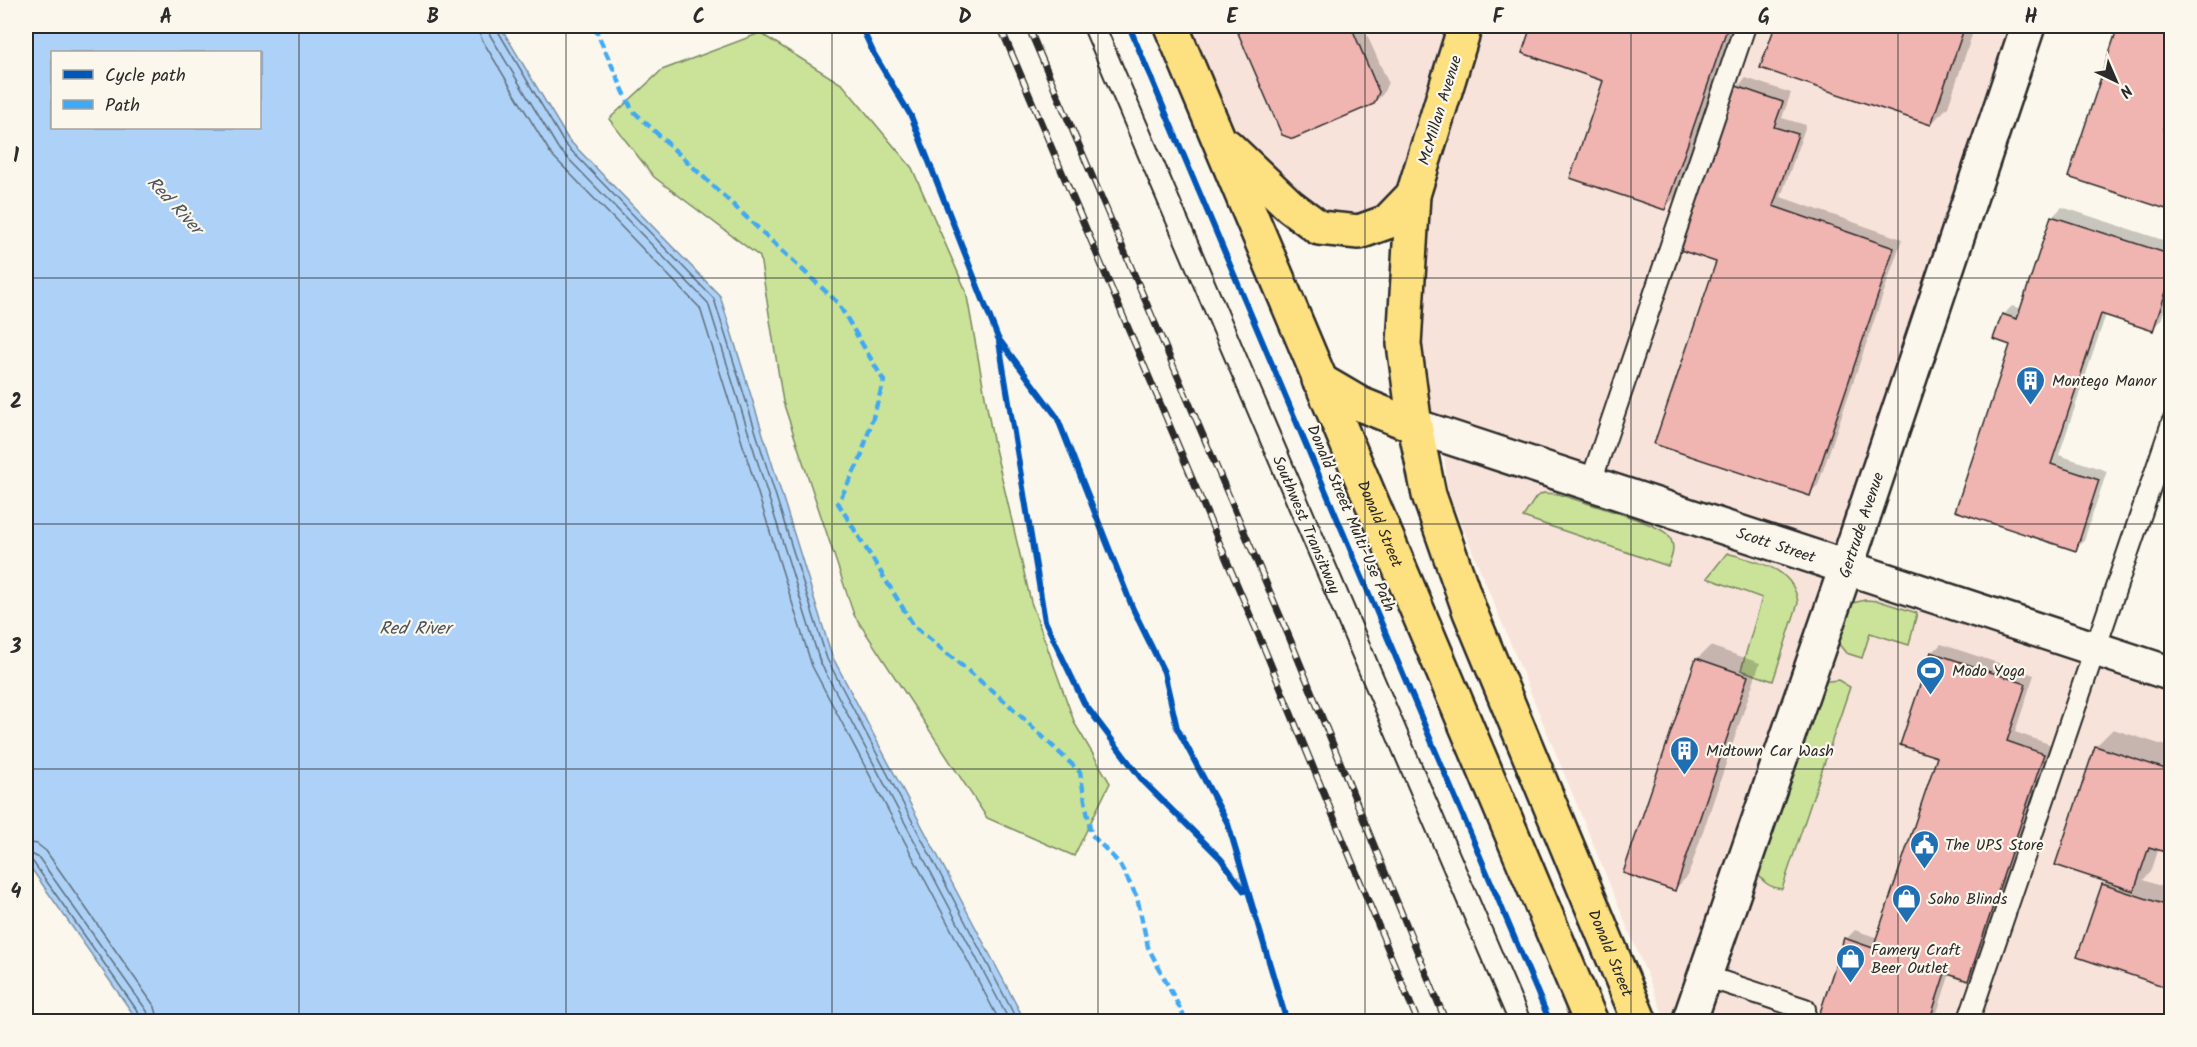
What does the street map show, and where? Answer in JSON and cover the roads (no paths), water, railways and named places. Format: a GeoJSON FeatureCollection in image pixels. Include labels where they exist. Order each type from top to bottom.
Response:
{"type":"FeatureCollection","features":[{"type":"Feature","properties":{"kind":"main road","name":"Donald Street"},"geometry":{"type":"LineString","coordinates":[[1171,26],[1591,1022]]}},
{"type":"Feature","properties":{"kind":"main road","name":"McMillan Avenue"},"geometry":{"type":"LineString","coordinates":[[1413,195],[1466,26]]}},
{"type":"Feature","properties":{"kind":"main road"},"geometry":{"type":"LineString","coordinates":[[1217,136],[1290,206],[1320,228],[1359,232],[1387,222],[1413,195]]}},
{"type":"Feature","properties":{"kind":"main road","name":"Donald Street"},"geometry":{"type":"LineString","coordinates":[[1413,195],[1404,344],[1415,426],[1429,495],[1470,612],[1640,1022]]}},
{"type":"Feature","properties":{"kind":"main road"},"geometry":{"type":"LineString","coordinates":[[1319,380],[1353,401],[1415,426]]}},
{"type":"Feature","properties":{"kind":"street","name":"Gertrude Avenue"},"geometry":{"type":"LineString","coordinates":[[1689,1022],[1846,568],[2028,26]]}},
{"type":"Feature","properties":{"kind":"street","name":"Scott Street"},"geometry":{"type":"LineString","coordinates":[[1415,426],[2172,674]]}},
{"type":"Feature","properties":{"kind":"lane","name":"Southwest Transitway"},"geometry":{"type":"LineString","coordinates":[[1094,26],[1520,1022]]}},
{"type":"Feature","properties":{"kind":"lane"},"geometry":{"type":"LineString","coordinates":[[1591,482],[1745,26]]}},
{"type":"Feature","properties":{"kind":"lane"},"geometry":{"type":"LineString","coordinates":[[1968,1022],[2172,423]]}},
{"type":"Feature","properties":{"kind":"lane"},"geometry":{"type":"LineString","coordinates":[[1705,976],[1805,1009]]}},
{"type":"Feature","properties":{"kind":"water","name":"Red River"},"geometry":{"type":"Polygon","coordinates":[[[26,26],[500,26],[568,139],[720,296],[832,656],[1025,1021],[138,1021],[26,861],[26,26]]]}},
{"type":"Feature","properties":{"kind":"railway"},"geometry":{"type":"LineString","coordinates":[[1000,26],[1264,648],[1418,1022]]}},
{"type":"Feature","properties":{"kind":"railway"},"geometry":{"type":"LineString","coordinates":[[1028,26],[1290,639],[1446,1022]]}},
{"type":"Feature","properties":{"kind":"place","name":"Montego Manor"},"geometry":{"type":"Point","coordinates":[2031,406]}},
{"type":"Feature","properties":{"kind":"place","name":"Modo Yoga"},"geometry":{"type":"Point","coordinates":[1931,696]}},
{"type":"Feature","properties":{"kind":"place","name":"Midtown Car Wash"},"geometry":{"type":"Point","coordinates":[1685,776]}},
{"type":"Feature","properties":{"kind":"place","name":"The UPS Store"},"geometry":{"type":"Point","coordinates":[1924,870]}},
{"type":"Feature","properties":{"kind":"place","name":"Soho Blinds"},"geometry":{"type":"Point","coordinates":[1907,924]}},
{"type":"Feature","properties":{"kind":"place","name":"Famery Craft Beer Outlet"},"geometry":{"type":"Point","coordinates":[1850,984]}}]}
